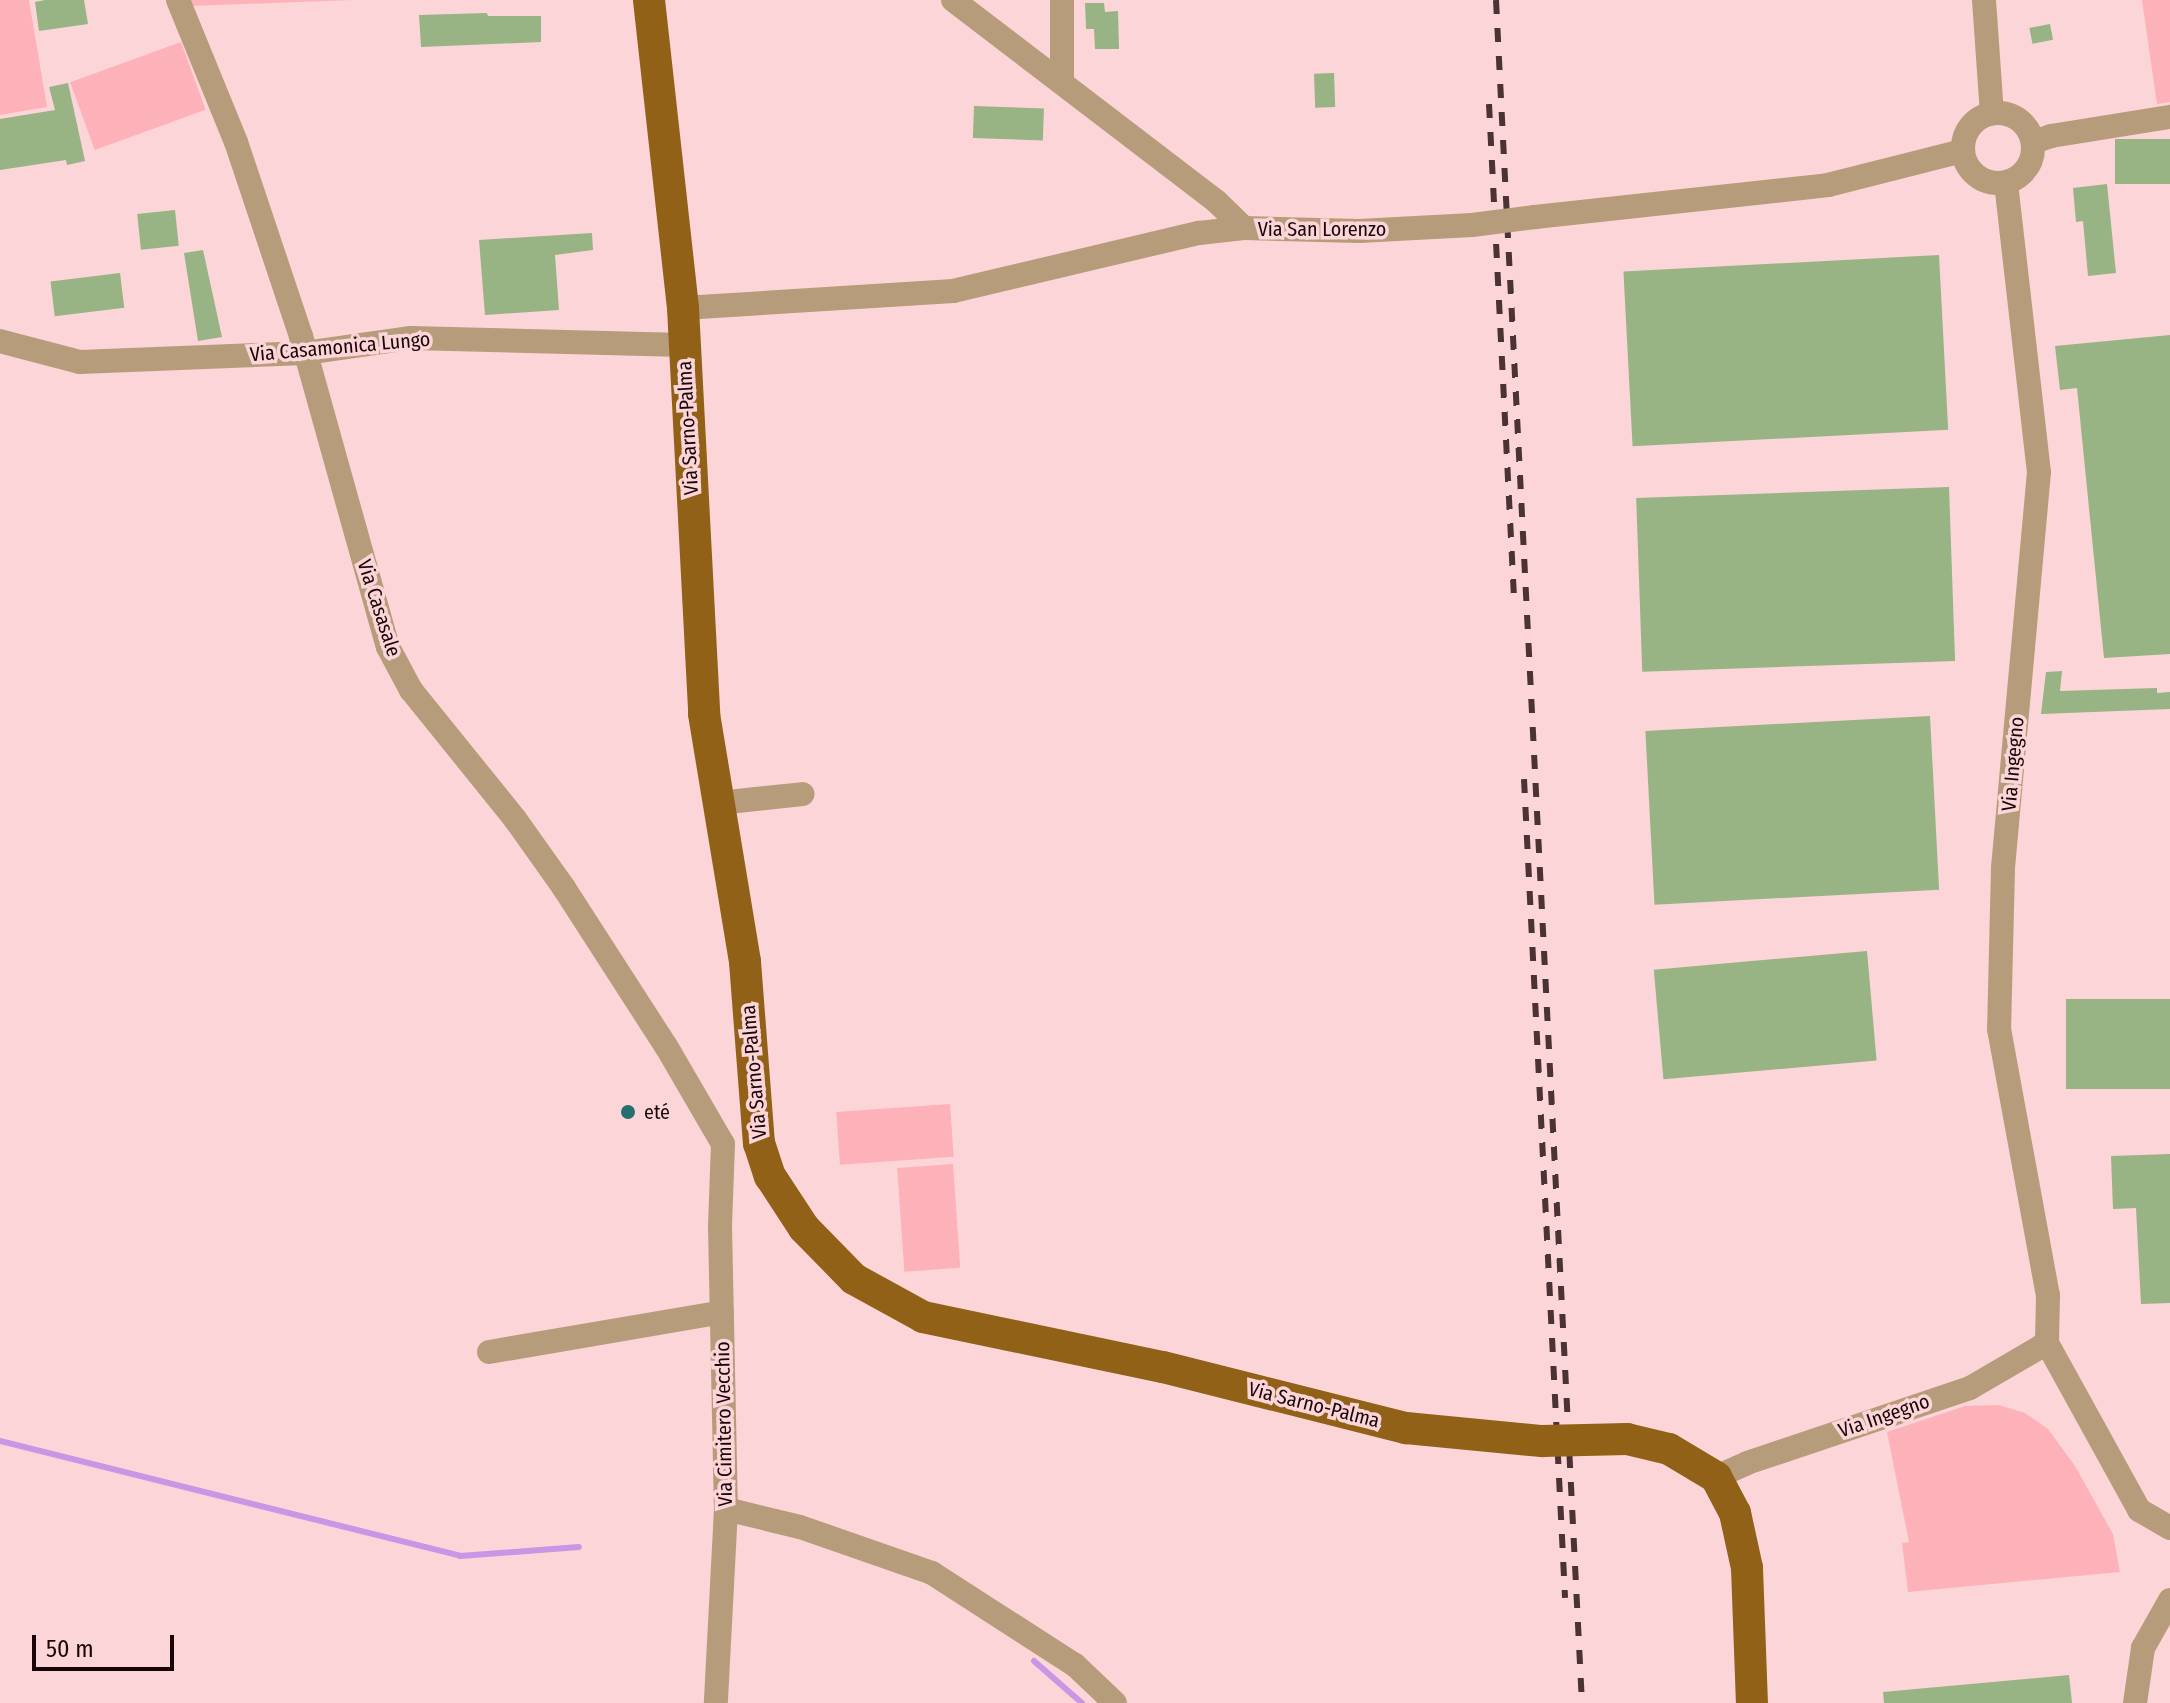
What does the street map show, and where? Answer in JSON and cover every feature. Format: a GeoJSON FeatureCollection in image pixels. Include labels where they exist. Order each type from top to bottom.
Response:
{"type":"FeatureCollection","features":[{"type":"Feature","properties":{"kind":"main road","name":"Via Sarno-Palma"},"geometry":{"type":"LineString","coordinates":[[649,0],[683,308],[704,714],[745,962],[759,1143],[770,1176],[804,1228],[854,1279],[923,1317],[1163,1367],[1406,1428],[1542,1441],[1627,1439],[1669,1449],[1716,1477]]}},
{"type":"Feature","properties":{"kind":"main road"},"geometry":{"type":"LineString","coordinates":[[1716,1477],[1735,1513],[1747,1568],[1752,1703]]}},
{"type":"Feature","properties":{"kind":"street","name":"Via Casasale"},"geometry":{"type":"LineString","coordinates":[[178,0],[236,142],[305,353],[388,647],[411,690],[515,819],[564,888],[666,1046],[723,1144]]}},
{"type":"Feature","properties":{"kind":"street"},"geometry":{"type":"LineString","coordinates":[[953,0],[1216,201],[1244,228]]}},
{"type":"Feature","properties":{"kind":"street"},"geometry":{"type":"LineString","coordinates":[[1062,0],[1062,82]]}},
{"type":"Feature","properties":{"kind":"street"},"geometry":{"type":"LineString","coordinates":[[1984,0],[1992,113]]}},
{"type":"Feature","properties":{"kind":"street"},"geometry":{"type":"LineString","coordinates":[[1992,113],[2014,117],[2022,123],[2033,142],[2027,168],[2006,183],[1977,177],[1962,151],[1963,141],[1973,122],[1992,113]]}},
{"type":"Feature","properties":{"kind":"street"},"geometry":{"type":"LineString","coordinates":[[2033,142],[2051,136],[2170,117]]}},
{"type":"Feature","properties":{"kind":"street","name":"Via San Lorenzo"},"geometry":{"type":"LineString","coordinates":[[683,308],[953,291],[1199,233],[1244,228],[1359,231],[1472,225],[1828,185],[1962,151]]}},
{"type":"Feature","properties":{"kind":"street","name":"Via Ingegno"},"geometry":{"type":"LineString","coordinates":[[1716,1477],[1761,1458],[1970,1388],[2047,1343],[2048,1295],[1999,1029],[2003,868],[2039,472],[2006,183]]}},
{"type":"Feature","properties":{"kind":"street","name":"Via Casamonica Lungo"},"geometry":{"type":"LineString","coordinates":[[0,341],[80,362],[305,353],[411,338],[683,345]]}},
{"type":"Feature","properties":{"kind":"street"},"geometry":{"type":"LineString","coordinates":[[719,803],[803,794]]}},
{"type":"Feature","properties":{"kind":"street"},"geometry":{"type":"LineString","coordinates":[[723,1144],[756,1108]]}},
{"type":"Feature","properties":{"kind":"street","name":"Via Cimitero Vecchio"},"geometry":{"type":"LineString","coordinates":[[716,1703],[726,1509],[723,1144]]}},
{"type":"Feature","properties":{"kind":"street"},"geometry":{"type":"LineString","coordinates":[[489,1352],[722,1312]]}},
{"type":"Feature","properties":{"kind":"street"},"geometry":{"type":"LineString","coordinates":[[2047,1343],[2069,1376],[2139,1510],[2170,1528]]}},
{"type":"Feature","properties":{"kind":"street"},"geometry":{"type":"LineString","coordinates":[[726,1509],[800,1527],[932,1573],[1075,1665],[1115,1703]]}},
{"type":"Feature","properties":{"kind":"street"},"geometry":{"type":"LineString","coordinates":[[2135,1703],[2143,1648],[2170,1600]]}},
{"type":"Feature","properties":{"kind":"shaded area"},"geometry":{"type":"Polygon","coordinates":[[[0,0],[29,0],[47,107],[0,115],[0,0]]]}},
{"type":"Feature","properties":{"kind":"shaded area"},"geometry":{"type":"Polygon","coordinates":[[[187,0],[352,0],[190,6],[187,0]]]}},
{"type":"Feature","properties":{"kind":"shaded area"},"geometry":{"type":"Polygon","coordinates":[[[2142,0],[2170,0],[2170,102],[2157,104],[2142,0]]]}},
{"type":"Feature","properties":{"kind":"shaded area"},"geometry":{"type":"Polygon","coordinates":[[[181,42],[206,110],[95,150],[70,82],[181,42]]]}},
{"type":"Feature","properties":{"kind":"shaded area"},"geometry":{"type":"Polygon","coordinates":[[[950,1104],[954,1157],[840,1165],[836,1112],[950,1104]]]}},
{"type":"Feature","properties":{"kind":"shaded area"},"geometry":{"type":"Polygon","coordinates":[[[953,1164],[960,1268],[904,1272],[897,1168],[953,1164]]]}},
{"type":"Feature","properties":{"kind":"shaded area"},"geometry":{"type":"Polygon","coordinates":[[[1999,1405],[2025,1413],[2048,1429],[2075,1466],[2113,1534],[2120,1572],[1908,1592],[1902,1543],[1909,1542],[1887,1432],[1965,1406],[1999,1405]]]}},
{"type":"Feature","properties":{"kind":"building"},"geometry":{"type":"Polygon","coordinates":[[[84,0],[88,24],[39,31],[35,2],[84,0]]]}},
{"type":"Feature","properties":{"kind":"building"},"geometry":{"type":"Polygon","coordinates":[[[1085,3],[1104,3],[1105,12],[1118,11],[1119,49],[1095,49],[1094,29],[1086,29],[1085,3]]]}},
{"type":"Feature","properties":{"kind":"building"},"geometry":{"type":"Polygon","coordinates":[[[487,13],[488,16],[541,16],[541,42],[421,47],[419,15],[487,13]]]}},
{"type":"Feature","properties":{"kind":"building"},"geometry":{"type":"Polygon","coordinates":[[[2050,24],[2053,40],[2032,44],[2029,28],[2050,24]]]}},
{"type":"Feature","properties":{"kind":"building"},"geometry":{"type":"Polygon","coordinates":[[[1334,73],[1335,107],[1315,108],[1314,74],[1334,73]]]}},
{"type":"Feature","properties":{"kind":"building"},"geometry":{"type":"Polygon","coordinates":[[[68,83],[85,161],[67,165],[66,160],[0,170],[0,119],[55,110],[49,87],[68,83]]]}},
{"type":"Feature","properties":{"kind":"building"},"geometry":{"type":"Polygon","coordinates":[[[974,106],[1044,108],[1043,140],[973,138],[974,106]]]}},
{"type":"Feature","properties":{"kind":"building"},"geometry":{"type":"Polygon","coordinates":[[[2115,139],[2170,139],[2170,184],[2115,184],[2115,139]]]}},
{"type":"Feature","properties":{"kind":"building"},"geometry":{"type":"Polygon","coordinates":[[[2107,184],[2116,273],[2088,276],[2083,221],[2076,222],[2073,188],[2107,184]]]}},
{"type":"Feature","properties":{"kind":"building"},"geometry":{"type":"Polygon","coordinates":[[[175,210],[179,246],[141,250],[137,214],[175,210]]]}},
{"type":"Feature","properties":{"kind":"building"},"geometry":{"type":"Polygon","coordinates":[[[592,233],[593,250],[555,255],[559,310],[485,315],[479,240],[592,233]]]}},
{"type":"Feature","properties":{"kind":"building"},"geometry":{"type":"Polygon","coordinates":[[[203,250],[222,337],[198,341],[184,253],[203,250]]]}},
{"type":"Feature","properties":{"kind":"building"},"geometry":{"type":"Polygon","coordinates":[[[1939,255],[1948,430],[1633,446],[1623,272],[1939,255]]]}},
{"type":"Feature","properties":{"kind":"building"},"geometry":{"type":"Polygon","coordinates":[[[120,273],[124,308],[55,316],[51,282],[120,273]]]}},
{"type":"Feature","properties":{"kind":"building"},"geometry":{"type":"Polygon","coordinates":[[[2170,335],[2170,654],[2104,658],[2077,388],[2060,390],[2055,346],[2170,335]]]}},
{"type":"Feature","properties":{"kind":"building"},"geometry":{"type":"Polygon","coordinates":[[[1949,487],[1955,661],[1642,672],[1636,498],[1949,487]]]}},
{"type":"Feature","properties":{"kind":"building"},"geometry":{"type":"Polygon","coordinates":[[[2062,671],[2060,691],[2157,688],[2157,693],[2170,692],[2170,709],[2041,714],[2046,672],[2062,671]]]}},
{"type":"Feature","properties":{"kind":"building"},"geometry":{"type":"Polygon","coordinates":[[[1930,716],[1939,890],[1654,905],[1645,731],[1930,716]]]}},
{"type":"Feature","properties":{"kind":"building"},"geometry":{"type":"Polygon","coordinates":[[[1867,951],[1877,1061],[1663,1079],[1654,970],[1867,951]]]}},
{"type":"Feature","properties":{"kind":"building"},"geometry":{"type":"Polygon","coordinates":[[[2066,999],[2170,999],[2170,1089],[2066,1089],[2066,999]]]}},
{"type":"Feature","properties":{"kind":"building"},"geometry":{"type":"Polygon","coordinates":[[[2170,1154],[2170,1303],[2141,1304],[2136,1208],[2113,1209],[2111,1156],[2170,1154]]]}},
{"type":"Feature","properties":{"kind":"building"},"geometry":{"type":"Polygon","coordinates":[[[2069,1675],[2072,1703],[1884,1703],[1883,1692],[2069,1675]]]}},
{"type":"Feature","properties":{"kind":"waterway"},"geometry":{"type":"LineString","coordinates":[[0,1441],[460,1556],[579,1547]]}},
{"type":"Feature","properties":{"kind":"waterway"},"geometry":{"type":"LineString","coordinates":[[1034,1661],[1082,1703]]}},
{"type":"Feature","properties":{"kind":"railway"},"geometry":{"type":"LineString","coordinates":[[1496,0],[1582,1703]]}},
{"type":"Feature","properties":{"kind":"railway"},"geometry":{"type":"LineString","coordinates":[[1489,104],[1514,595]]}},
{"type":"Feature","properties":{"kind":"railway"},"geometry":{"type":"LineString","coordinates":[[1524,779],[1565,1598]]}},
{"type":"Feature","properties":{"kind":"place","name":"eté"},"geometry":{"type":"Point","coordinates":[628,1112]}}]}
